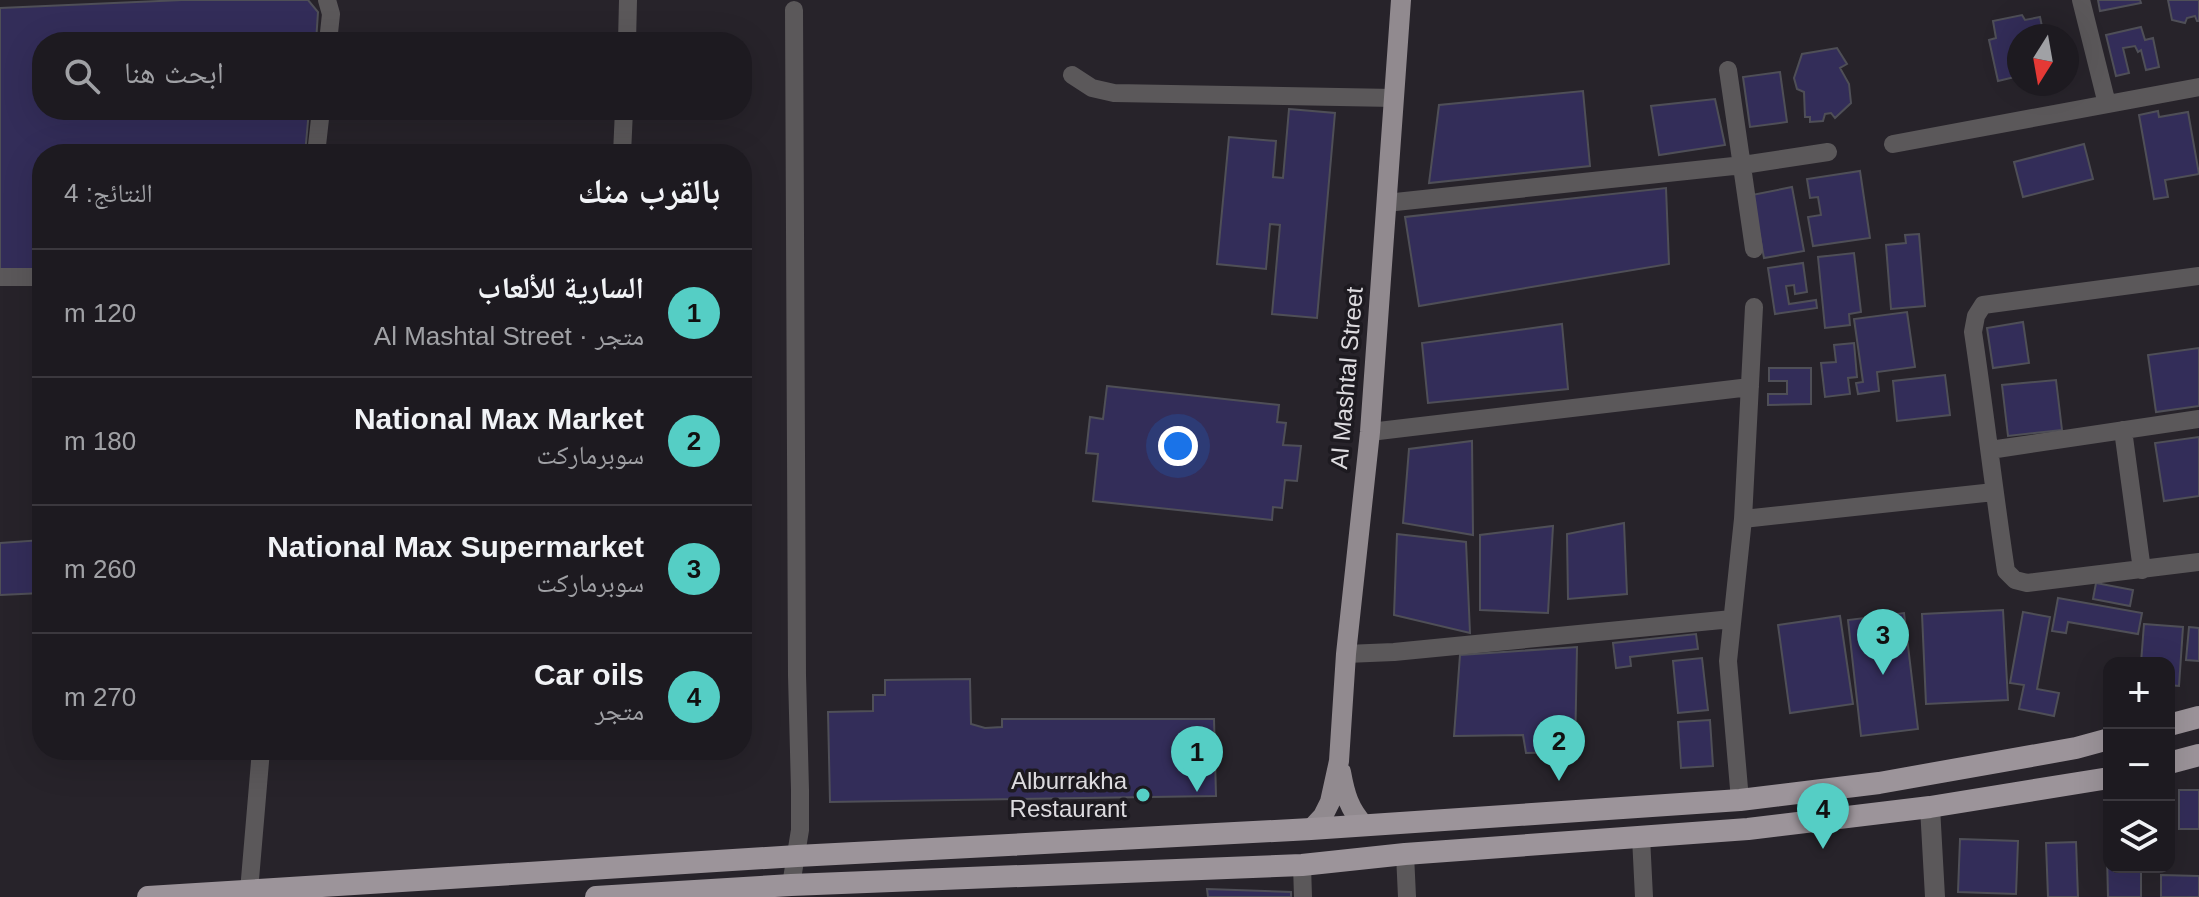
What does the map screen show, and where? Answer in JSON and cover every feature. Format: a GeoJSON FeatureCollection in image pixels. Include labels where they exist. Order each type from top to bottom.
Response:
{"type":"FeatureCollection","features":[{"type":"Feature","properties":{"kind":"highway"},"geometry":{"type":"LineString","coordinates":[[2175,723],[2199,717]]}},
{"type":"Feature","properties":{"kind":"highway"},"geometry":{"type":"LineString","coordinates":[[148,897],[797,856],[1311,829],[1740,800],[1879,783],[2103,741]]}},
{"type":"Feature","properties":{"kind":"highway"},"geometry":{"type":"LineString","coordinates":[[2175,761],[2199,755]]}},
{"type":"Feature","properties":{"kind":"highway"},"geometry":{"type":"LineString","coordinates":[[596,897],[721,893],[791,885],[898,889],[1302,865],[1405,854],[1748,829],[1930,807],[2103,779]]}},
{"type":"Feature","properties":{"kind":"main road","name":"Al Mashtal Street"},"geometry":{"type":"LineString","coordinates":[[1311,829],[1330,802],[1339,761],[1346,654],[1370,432],[1401,0]]}},
{"type":"Feature","properties":{"kind":"main road","name":"Al Mashtal Street"},"geometry":{"type":"LineString","coordinates":[[1339,761],[1345,797],[1364,825]]}},
{"type":"Feature","properties":{"kind":"street"},"geometry":{"type":"LineString","coordinates":[[327,0],[331,14],[329,32]]}},
{"type":"Feature","properties":{"kind":"street"},"geometry":{"type":"LineString","coordinates":[[627,32],[628,0]]}},
{"type":"Feature","properties":{"kind":"street"},"geometry":{"type":"LineString","coordinates":[[2081,0],[2107,104]]}},
{"type":"Feature","properties":{"kind":"street"},"geometry":{"type":"LineString","coordinates":[[791,885],[800,830],[794,10]]}},
{"type":"Feature","properties":{"kind":"street"},"geometry":{"type":"LineString","coordinates":[[1728,70],[1754,249]]}},
{"type":"Feature","properties":{"kind":"street"},"geometry":{"type":"LineString","coordinates":[[1072,75],[1092,88],[1114,93],[1394,98]]}},
{"type":"Feature","properties":{"kind":"street"},"geometry":{"type":"LineString","coordinates":[[1893,144],[2199,87]]}},
{"type":"Feature","properties":{"kind":"street"},"geometry":{"type":"LineString","coordinates":[[317,144],[320,120]]}},
{"type":"Feature","properties":{"kind":"street"},"geometry":{"type":"LineString","coordinates":[[622,144],[624,120]]}},
{"type":"Feature","properties":{"kind":"street"},"geometry":{"type":"LineString","coordinates":[[1386,203],[1743,165],[1828,152]]}},
{"type":"Feature","properties":{"kind":"street"},"geometry":{"type":"LineString","coordinates":[[2199,276],[1983,305],[1976,316],[1973,332],[2006,571],[2015,580],[2027,583],[2199,562]]}},
{"type":"Feature","properties":{"kind":"street"},"geometry":{"type":"LineString","coordinates":[[0,277],[32,277]]}},
{"type":"Feature","properties":{"kind":"street"},"geometry":{"type":"LineString","coordinates":[[1740,800],[1728,661],[1743,519],[1754,307]]}},
{"type":"Feature","properties":{"kind":"street"},"geometry":{"type":"LineString","coordinates":[[1370,432],[1750,387]]}},
{"type":"Feature","properties":{"kind":"street"},"geometry":{"type":"LineString","coordinates":[[1990,450],[2199,419]]}},
{"type":"Feature","properties":{"kind":"street"},"geometry":{"type":"LineString","coordinates":[[2123,430],[2142,570]]}},
{"type":"Feature","properties":{"kind":"street"},"geometry":{"type":"LineString","coordinates":[[1743,519],[1994,492]]}},
{"type":"Feature","properties":{"kind":"street"},"geometry":{"type":"LineString","coordinates":[[1346,654],[1732,619]]}},
{"type":"Feature","properties":{"kind":"street"},"geometry":{"type":"LineString","coordinates":[[249,891],[260,760]]}},
{"type":"Feature","properties":{"kind":"street"},"geometry":{"type":"LineString","coordinates":[[1930,807],[1935,897]]}},
{"type":"Feature","properties":{"kind":"street"},"geometry":{"type":"LineString","coordinates":[[1641,837],[1644,897]]}},
{"type":"Feature","properties":{"kind":"street"},"geometry":{"type":"LineString","coordinates":[[1405,854],[1407,897]]}},
{"type":"Feature","properties":{"kind":"street"},"geometry":{"type":"LineString","coordinates":[[1302,865],[1303,897]]}},
{"type":"Feature","properties":{"kind":"building"},"geometry":{"type":"Polygon","coordinates":[[[182,0],[308,0],[318,12],[317,32],[32,32],[32,120],[308,120],[306,144],[32,144],[32,271],[0,270],[0,8],[182,0]]]}},
{"type":"Feature","properties":{"kind":"building"},"geometry":{"type":"Polygon","coordinates":[[[2098,0],[2140,0],[2141,3],[2100,11],[2098,0]]]}},
{"type":"Feature","properties":{"kind":"building"},"geometry":{"type":"Polygon","coordinates":[[[2168,0],[2199,0],[2199,21],[2195,16],[2187,18],[2185,23],[2172,20],[2168,0]]]}},
{"type":"Feature","properties":{"kind":"building"},"geometry":{"type":"Polygon","coordinates":[[[2022,15],[2025,20],[2040,17],[2041,24],[2007,24],[2007,79],[1998,81],[1989,40],[1996,38],[1993,21],[2022,15]]]}},
{"type":"Feature","properties":{"kind":"building"},"geometry":{"type":"Polygon","coordinates":[[[2141,27],[2145,40],[2153,38],[2159,67],[2146,70],[2141,50],[2138,52],[2135,46],[2123,48],[2129,73],[2116,76],[2106,35],[2141,27]]]}},
{"type":"Feature","properties":{"kind":"building"},"geometry":{"type":"Polygon","coordinates":[[[1837,48],[1847,64],[1840,68],[1849,84],[1851,103],[1835,118],[1831,113],[1825,114],[1823,121],[1810,122],[1810,117],[1805,117],[1804,92],[1797,89],[1794,78],[1802,54],[1837,48]]]}},
{"type":"Feature","properties":{"kind":"building"},"geometry":{"type":"Polygon","coordinates":[[[1780,72],[1787,122],[1750,127],[1743,77],[1780,72]]]}},
{"type":"Feature","properties":{"kind":"building"},"geometry":{"type":"Polygon","coordinates":[[[1583,91],[1590,166],[1429,183],[1439,105],[1583,91]]]}},
{"type":"Feature","properties":{"kind":"building"},"geometry":{"type":"Polygon","coordinates":[[[1715,99],[1725,145],[1659,155],[1651,106],[1715,99]]]}},
{"type":"Feature","properties":{"kind":"building"},"geometry":{"type":"Polygon","coordinates":[[[1289,109],[1335,113],[1317,318],[1272,314],[1280,225],[1270,224],[1266,269],[1217,264],[1229,137],[1276,141],[1273,177],[1283,178],[1289,109]]]}},
{"type":"Feature","properties":{"kind":"building"},"geometry":{"type":"Polygon","coordinates":[[[2158,111],[2159,117],[2188,112],[2199,174],[2165,180],[2168,197],[2154,199],[2139,115],[2158,111]]]}},
{"type":"Feature","properties":{"kind":"building"},"geometry":{"type":"Polygon","coordinates":[[[2084,144],[2093,179],[2023,197],[2014,162],[2084,144]]]}},
{"type":"Feature","properties":{"kind":"building"},"geometry":{"type":"Polygon","coordinates":[[[1860,171],[1870,238],[1813,246],[1808,217],[1821,215],[1818,197],[1810,198],[1807,179],[1860,171]]]}},
{"type":"Feature","properties":{"kind":"building"},"geometry":{"type":"Polygon","coordinates":[[[1792,187],[1804,251],[1764,258],[1752,195],[1792,187]]]}},
{"type":"Feature","properties":{"kind":"building"},"geometry":{"type":"Polygon","coordinates":[[[1666,188],[1669,264],[1419,306],[1405,217],[1666,188]]]}},
{"type":"Feature","properties":{"kind":"building"},"geometry":{"type":"Polygon","coordinates":[[[1919,234],[1925,306],[1891,309],[1886,245],[1906,243],[1905,235],[1919,234]]]}},
{"type":"Feature","properties":{"kind":"building"},"geometry":{"type":"Polygon","coordinates":[[[1854,253],[1861,312],[1849,314],[1850,325],[1825,328],[1818,257],[1854,253]]]}},
{"type":"Feature","properties":{"kind":"building"},"geometry":{"type":"Polygon","coordinates":[[[1803,263],[1807,292],[1795,294],[1794,285],[1786,286],[1789,304],[1816,300],[1817,308],[1775,314],[1768,268],[1803,263]]]}},
{"type":"Feature","properties":{"kind":"building"},"geometry":{"type":"Polygon","coordinates":[[[1907,312],[1915,367],[1877,372],[1879,391],[1858,394],[1856,383],[1863,382],[1854,319],[1907,312]]]}},
{"type":"Feature","properties":{"kind":"building"},"geometry":{"type":"Polygon","coordinates":[[[2023,322],[2029,363],[1993,368],[1987,328],[2023,322]]]}},
{"type":"Feature","properties":{"kind":"building"},"geometry":{"type":"Polygon","coordinates":[[[1562,324],[1568,389],[1428,403],[1422,343],[1562,324]]]}},
{"type":"Feature","properties":{"kind":"building"},"geometry":{"type":"Polygon","coordinates":[[[1854,343],[1857,377],[1848,378],[1850,394],[1825,397],[1821,363],[1836,362],[1834,345],[1854,343]]]}},
{"type":"Feature","properties":{"kind":"building"},"geometry":{"type":"Polygon","coordinates":[[[2199,348],[2199,406],[2156,412],[2148,355],[2199,348]]]}},
{"type":"Feature","properties":{"kind":"building"},"geometry":{"type":"Polygon","coordinates":[[[1769,368],[1811,368],[1811,404],[1768,405],[1768,394],[1787,394],[1787,381],[1769,381],[1769,368]]]}},
{"type":"Feature","properties":{"kind":"building"},"geometry":{"type":"Polygon","coordinates":[[[1945,375],[1950,415],[1897,421],[1893,381],[1945,375]]]}},
{"type":"Feature","properties":{"kind":"building"},"geometry":{"type":"Polygon","coordinates":[[[2056,380],[2062,430],[2008,436],[2002,385],[2056,380]]]}},
{"type":"Feature","properties":{"kind":"building"},"geometry":{"type":"Polygon","coordinates":[[[1107,386],[1279,405],[1277,422],[1286,423],[1283,445],[1301,446],[1297,481],[1285,480],[1282,508],[1273,507],[1272,520],[1093,501],[1098,454],[1086,453],[1090,417],[1103,419],[1107,386]]]}},
{"type":"Feature","properties":{"kind":"building"},"geometry":{"type":"Polygon","coordinates":[[[2199,437],[2199,496],[2164,501],[2155,443],[2199,437]]]}},
{"type":"Feature","properties":{"kind":"building"},"geometry":{"type":"Polygon","coordinates":[[[1472,441],[1473,535],[1403,523],[1409,449],[1472,441]]]}},
{"type":"Feature","properties":{"kind":"building"},"geometry":{"type":"Polygon","coordinates":[[[1624,523],[1627,594],[1568,599],[1567,534],[1624,523]]]}},
{"type":"Feature","properties":{"kind":"building"},"geometry":{"type":"Polygon","coordinates":[[[1553,526],[1548,613],[1480,610],[1480,535],[1553,526]]]}},
{"type":"Feature","properties":{"kind":"building"},"geometry":{"type":"Polygon","coordinates":[[[1397,534],[1466,542],[1470,633],[1394,615],[1397,534]]]}},
{"type":"Feature","properties":{"kind":"building"},"geometry":{"type":"Polygon","coordinates":[[[32,541],[32,593],[0,595],[0,543],[32,541]]]}},
{"type":"Feature","properties":{"kind":"building"},"geometry":{"type":"Polygon","coordinates":[[[2096,583],[2133,590],[2130,606],[2093,599],[2096,583]]]}},
{"type":"Feature","properties":{"kind":"building"},"geometry":{"type":"Polygon","coordinates":[[[2058,598],[2142,613],[2138,634],[2068,622],[2066,633],[2052,631],[2058,598]]]}},
{"type":"Feature","properties":{"kind":"building"},"geometry":{"type":"Polygon","coordinates":[[[2003,610],[2008,700],[1926,704],[1922,614],[2003,610]]]}},
{"type":"Feature","properties":{"kind":"building"},"geometry":{"type":"Polygon","coordinates":[[[2023,612],[2050,617],[2037,689],[2059,693],[2054,716],[2019,709],[2024,685],[2010,683],[2023,612]]]}},
{"type":"Feature","properties":{"kind":"building"},"geometry":{"type":"Polygon","coordinates":[[[1904,613],[1918,729],[1861,736],[1848,620],[1904,613]]]}},
{"type":"Feature","properties":{"kind":"building"},"geometry":{"type":"Polygon","coordinates":[[[1840,616],[1853,704],[1790,713],[1778,625],[1840,616]]]}},
{"type":"Feature","properties":{"kind":"building"},"geometry":{"type":"Polygon","coordinates":[[[2144,624],[2183,627],[2179,686],[2175,686],[2175,657],[2141,657],[2144,624]]]}},
{"type":"Feature","properties":{"kind":"building"},"geometry":{"type":"Polygon","coordinates":[[[2189,627],[2199,628],[2199,661],[2186,660],[2189,627]]]}},
{"type":"Feature","properties":{"kind":"building"},"geometry":{"type":"Polygon","coordinates":[[[1696,634],[1698,649],[1630,657],[1631,666],[1616,668],[1613,643],[1696,634]]]}},
{"type":"Feature","properties":{"kind":"building"},"geometry":{"type":"Polygon","coordinates":[[[1577,647],[1575,752],[1526,753],[1523,735],[1454,736],[1460,655],[1577,647]]]}},
{"type":"Feature","properties":{"kind":"building"},"geometry":{"type":"Polygon","coordinates":[[[1702,658],[1708,710],[1678,713],[1673,661],[1702,658]]]}},
{"type":"Feature","properties":{"kind":"building"},"geometry":{"type":"Polygon","coordinates":[[[970,679],[971,724],[985,728],[1002,727],[1002,719],[1214,719],[1216,796],[830,802],[828,712],[873,711],[873,695],[885,695],[885,680],[970,679]]]}},
{"type":"Feature","properties":{"kind":"building"},"geometry":{"type":"Polygon","coordinates":[[[1710,720],[1713,766],[1681,768],[1678,722],[1710,720]]]}},
{"type":"Feature","properties":{"kind":"building"},"geometry":{"type":"Polygon","coordinates":[[[2179,790],[2199,790],[2199,829],[2179,829],[2179,790]]]}},
{"type":"Feature","properties":{"kind":"building"},"geometry":{"type":"Polygon","coordinates":[[[1960,839],[2018,841],[2016,894],[1958,892],[1960,839]]]}},
{"type":"Feature","properties":{"kind":"building"},"geometry":{"type":"Polygon","coordinates":[[[2076,842],[2078,897],[2048,897],[2046,843],[2076,842]]]}},
{"type":"Feature","properties":{"kind":"building"},"geometry":{"type":"Polygon","coordinates":[[[2107,873],[2141,873],[2141,897],[2108,897],[2107,873]]]}},
{"type":"Feature","properties":{"kind":"building"},"geometry":{"type":"Polygon","coordinates":[[[2161,875],[2199,876],[2199,897],[2161,897],[2161,875]]]}},
{"type":"Feature","properties":{"kind":"building"},"geometry":{"type":"Polygon","coordinates":[[[1207,889],[1291,892],[1291,897],[1208,897],[1207,889]]]}},
{"type":"Feature","properties":{"kind":"place","name":"National Max Supermarket"},"geometry":{"type":"Point","coordinates":[1883,675]}},
{"type":"Feature","properties":{"kind":"place","name":"National Max Market"},"geometry":{"type":"Point","coordinates":[1559,781]}},
{"type":"Feature","properties":{"kind":"place","name":"السارية للألعاب"},"geometry":{"type":"Point","coordinates":[1197,792]}},
{"type":"Feature","properties":{"kind":"place","name":"Alburrakha Restaurant"},"geometry":{"type":"Point","coordinates":[1143,795]}},
{"type":"Feature","properties":{"kind":"place","name":"Car oils"},"geometry":{"type":"Point","coordinates":[1823,849]}}]}
